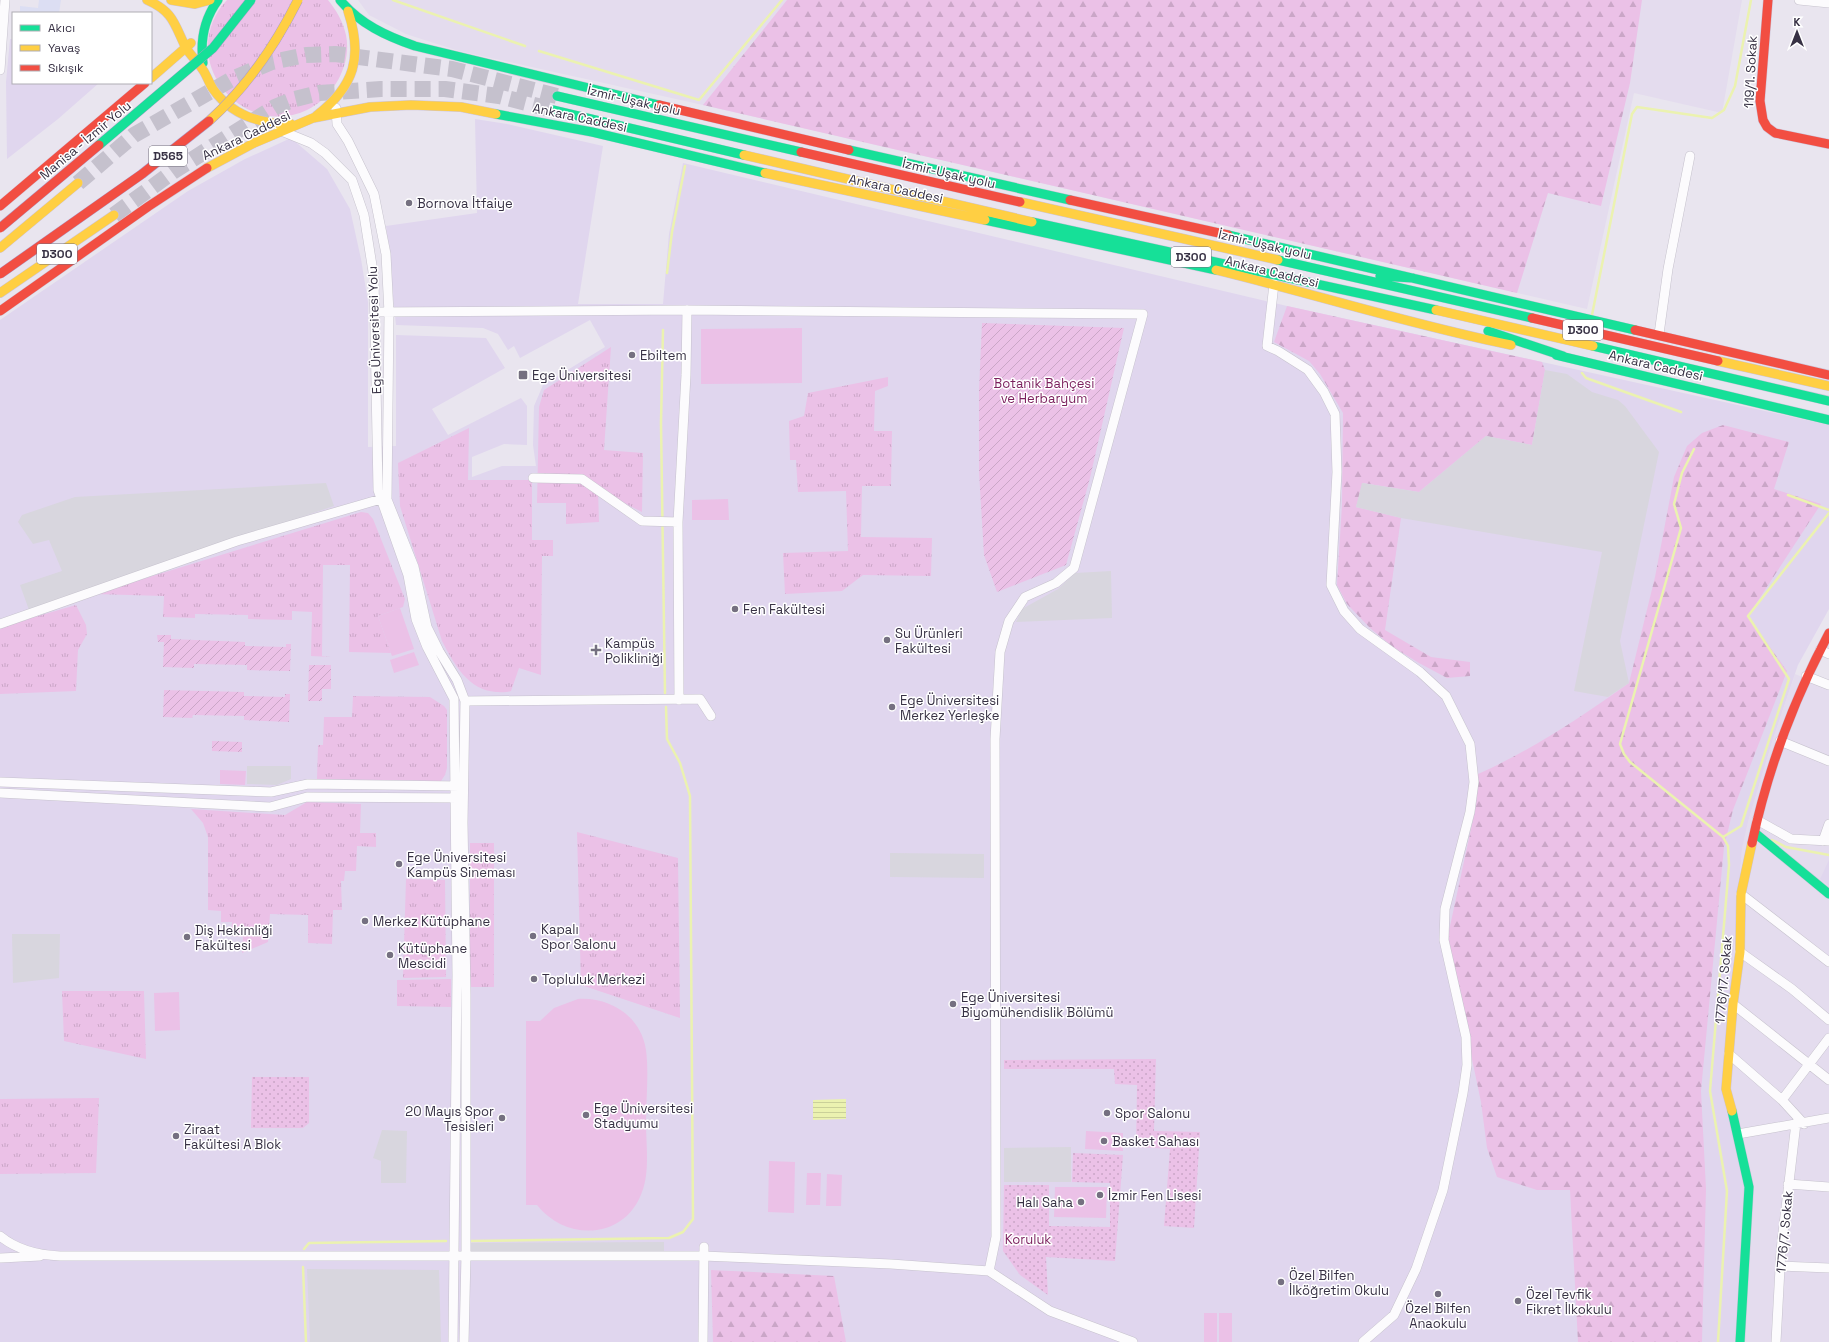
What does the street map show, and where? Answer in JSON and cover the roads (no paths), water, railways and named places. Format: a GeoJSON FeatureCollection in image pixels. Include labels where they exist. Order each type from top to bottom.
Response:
{"type":"FeatureCollection","features":[{"type":"Feature","properties":{"kind":"main road"},"geometry":{"type":"LineString","coordinates":[[147,0],[170,14],[177,22],[186,48],[205,72],[213,89],[225,104],[240,115],[257,122],[282,124],[294,123],[313,118],[336,100],[349,82],[356,61],[356,39],[345,0]]}},
{"type":"Feature","properties":{"kind":"main road"},"geometry":{"type":"LineString","coordinates":[[171,0],[195,4],[210,0]]}},
{"type":"Feature","properties":{"kind":"main road"},"geometry":{"type":"LineString","coordinates":[[205,72],[201,52],[202,33],[211,9],[218,0]]}},
{"type":"Feature","properties":{"kind":"main road","name":"Manisa - İzmir Yolu"},"geometry":{"type":"LineString","coordinates":[[0,228],[213,48],[251,0]]}},
{"type":"Feature","properties":{"kind":"main road","name":"D565"},"geometry":{"type":"LineString","coordinates":[[0,274],[162,160],[211,121],[238,95],[261,67],[278,40],[298,0]]}},
{"type":"Feature","properties":{"kind":"main road"},"geometry":{"type":"LineString","coordinates":[[340,0],[348,11]]}},
{"type":"Feature","properties":{"kind":"main road","name":"119/1. Sokak"},"geometry":{"type":"LineString","coordinates":[[1768,0],[1760,101],[1760,113],[1763,122],[1775,133],[1829,144]]}},
{"type":"Feature","properties":{"kind":"main road","name":"Ankara Caddesi"},"geometry":{"type":"LineString","coordinates":[[348,11],[383,35],[415,46],[948,174],[1160,219],[1659,334],[1829,375]]}},
{"type":"Feature","properties":{"kind":"main road"},"geometry":{"type":"LineString","coordinates":[[152,77],[202,33]]}},
{"type":"Feature","properties":{"kind":"main road"},"geometry":{"type":"LineString","coordinates":[[0,206],[144,84]]}},
{"type":"Feature","properties":{"kind":"main road","name":"İzmir-Uşak yolu"},"geometry":{"type":"LineString","coordinates":[[557,96],[1337,274]]}},
{"type":"Feature","properties":{"kind":"main road","name":"Ankara Caddesi"},"geometry":{"type":"LineString","coordinates":[[0,311],[149,206],[211,165],[282,131],[313,118],[370,107],[461,107],[592,132],[772,175],[1274,284],[1467,336],[1563,356],[1829,420]]}},
{"type":"Feature","properties":{"kind":"main road","name":"Ankara Caddesi"},"geometry":{"type":"LineString","coordinates":[[553,110],[1005,216],[1405,303],[1829,400]]}},
{"type":"Feature","properties":{"kind":"main road"},"geometry":{"type":"LineString","coordinates":[[948,174],[1022,202]]}},
{"type":"Feature","properties":{"kind":"main road"},"geometry":{"type":"LineString","coordinates":[[0,248],[78,183]]}},
{"type":"Feature","properties":{"kind":"main road"},"geometry":{"type":"LineString","coordinates":[[956,214],[1005,216]]}},
{"type":"Feature","properties":{"kind":"main road","name":"D300"},"geometry":{"type":"LineString","coordinates":[[0,293],[114,215]]}},
{"type":"Feature","properties":{"kind":"main road"},"geometry":{"type":"LineString","coordinates":[[1337,274],[1413,278]]}},
{"type":"Feature","properties":{"kind":"main road","name":"Ankara Caddesi"},"geometry":{"type":"LineString","coordinates":[[1337,274],[1829,386]]}},
{"type":"Feature","properties":{"kind":"main road"},"geometry":{"type":"LineString","coordinates":[[1405,303],[1563,356]]}},
{"type":"Feature","properties":{"kind":"main road","name":"1776/17. Sokak"},"geometry":{"type":"LineString","coordinates":[[1740,1342],[1749,1188],[1738,1134],[1726,1089],[1740,952],[1741,894],[1757,820],[1780,741],[1806,676],[1829,633]]}},
{"type":"Feature","properties":{"kind":"main road"},"geometry":{"type":"LineString","coordinates":[[1754,833],[1829,894]]}},
{"type":"Feature","properties":{"kind":"street"},"geometry":{"type":"LineString","coordinates":[[0,70],[5,0]]}},
{"type":"Feature","properties":{"kind":"street"},"geometry":{"type":"LineString","coordinates":[[1799,0],[1829,3]]}},
{"type":"Feature","properties":{"kind":"street","name":"Ege Üniversitesi Yolu"},"geometry":{"type":"LineString","coordinates":[[336,100],[337,124],[348,141],[374,194],[386,254],[389,313],[384,499]]}},
{"type":"Feature","properties":{"kind":"street","name":"Ege Üniversitesi Yolu"},"geometry":{"type":"LineString","coordinates":[[257,122],[311,143],[325,153],[352,180],[364,215],[374,278],[378,490],[384,499]]}},
{"type":"Feature","properties":{"kind":"street"},"geometry":{"type":"LineString","coordinates":[[1659,334],[1668,269],[1690,156]]}},
{"type":"Feature","properties":{"kind":"street"},"geometry":{"type":"LineString","coordinates":[[1274,284],[1267,346],[1278,351],[1308,370],[1324,392],[1335,414],[1337,479],[1331,585],[1344,611],[1360,629],[1420,672],[1446,696],[1470,744],[1474,782],[1470,812],[1445,909],[1444,940],[1466,1037],[1467,1065],[1443,1190],[1416,1269],[1394,1315],[1363,1342]]}},
{"type":"Feature","properties":{"kind":"street"},"geometry":{"type":"LineString","coordinates":[[679,700],[678,522],[686,375],[687,310]]}},
{"type":"Feature","properties":{"kind":"street"},"geometry":{"type":"LineString","coordinates":[[374,312],[687,310],[1144,314],[1074,568],[1056,583],[1025,597],[1009,621],[1000,652],[995,739],[996,1236],[989,1272]]}},
{"type":"Feature","properties":{"kind":"street"},"geometry":{"type":"LineString","coordinates":[[533,478],[582,479],[642,521],[678,522]]}},
{"type":"Feature","properties":{"kind":"street"},"geometry":{"type":"LineString","coordinates":[[0,624],[238,541],[384,499]]}},
{"type":"Feature","properties":{"kind":"street"},"geometry":{"type":"LineString","coordinates":[[384,499],[414,567],[427,627],[456,680],[465,701],[459,786]]}},
{"type":"Feature","properties":{"kind":"street"},"geometry":{"type":"LineString","coordinates":[[384,499],[408,575],[416,619],[427,646],[457,706],[460,706],[465,701],[700,699],[711,716]]}},
{"type":"Feature","properties":{"kind":"street"},"geometry":{"type":"LineString","coordinates":[[1820,650],[1829,654]]}},
{"type":"Feature","properties":{"kind":"street"},"geometry":{"type":"LineString","coordinates":[[1806,676],[1829,685]]}},
{"type":"Feature","properties":{"kind":"street"},"geometry":{"type":"LineString","coordinates":[[454,701],[459,786],[466,1255],[464,1342]]}},
{"type":"Feature","properties":{"kind":"street"},"geometry":{"type":"LineString","coordinates":[[1780,741],[1829,761]]}},
{"type":"Feature","properties":{"kind":"street"},"geometry":{"type":"LineString","coordinates":[[0,782],[73,783],[271,792],[308,784],[459,786]]}},
{"type":"Feature","properties":{"kind":"street"},"geometry":{"type":"LineString","coordinates":[[73,783],[73,796]]}},
{"type":"Feature","properties":{"kind":"street"},"geometry":{"type":"LineString","coordinates":[[111,785],[111,798]]}},
{"type":"Feature","properties":{"kind":"street"},"geometry":{"type":"LineString","coordinates":[[0,793],[270,807],[307,797],[459,798]]}},
{"type":"Feature","properties":{"kind":"street"},"geometry":{"type":"LineString","coordinates":[[1757,820],[1791,839],[1826,841],[1829,824]]}},
{"type":"Feature","properties":{"kind":"street"},"geometry":{"type":"LineString","coordinates":[[1741,894],[1829,962]]}},
{"type":"Feature","properties":{"kind":"street"},"geometry":{"type":"LineString","coordinates":[[1740,952],[1829,1020]]}},
{"type":"Feature","properties":{"kind":"street"},"geometry":{"type":"LineString","coordinates":[[453,1342],[453,1255],[462,994]]}},
{"type":"Feature","properties":{"kind":"street"},"geometry":{"type":"LineString","coordinates":[[1734,1004],[1829,1080]]}},
{"type":"Feature","properties":{"kind":"street"},"geometry":{"type":"LineString","coordinates":[[1782,1100],[1829,1038]]}},
{"type":"Feature","properties":{"kind":"street"},"geometry":{"type":"LineString","coordinates":[[1729,1054],[1782,1100],[1800,1123]]}},
{"type":"Feature","properties":{"kind":"street"},"geometry":{"type":"LineString","coordinates":[[1738,1134],[1829,1118]]}},
{"type":"Feature","properties":{"kind":"street","name":"1776/7. Sokak"},"geometry":{"type":"LineString","coordinates":[[1776,1342],[1780,1266],[1788,1184],[1800,1123]]}},
{"type":"Feature","properties":{"kind":"street"},"geometry":{"type":"LineString","coordinates":[[1788,1184],[1829,1187]]}},
{"type":"Feature","properties":{"kind":"street"},"geometry":{"type":"LineString","coordinates":[[1,1236],[20,1248],[54,1256]]}},
{"type":"Feature","properties":{"kind":"street"},"geometry":{"type":"LineString","coordinates":[[1,1236],[6,1250],[1,1258]]}},
{"type":"Feature","properties":{"kind":"street"},"geometry":{"type":"LineString","coordinates":[[703,1252],[703,1342]]}},
{"type":"Feature","properties":{"kind":"street"},"geometry":{"type":"LineString","coordinates":[[1,1258],[54,1256],[466,1255],[703,1252],[891,1264],[989,1272],[1050,1311],[1133,1342]]}},
{"type":"Feature","properties":{"kind":"street"},"geometry":{"type":"LineString","coordinates":[[1780,1266],[1829,1268]]}},
{"type":"Feature","properties":{"kind":"waterway"},"geometry":{"type":"LineString","coordinates":[[393,0],[525,46]]}},
{"type":"Feature","properties":{"kind":"waterway"},"geometry":{"type":"LineString","coordinates":[[539,51],[699,100],[782,0]]}},
{"type":"Feature","properties":{"kind":"waterway"},"geometry":{"type":"LineString","coordinates":[[1592,315],[1632,114],[1637,107],[1712,118],[1724,110],[1735,86],[1751,0]]}},
{"type":"Feature","properties":{"kind":"waterway"},"geometry":{"type":"LineString","coordinates":[[667,273],[672,232],[685,166]]}},
{"type":"Feature","properties":{"kind":"waterway"},"geometry":{"type":"LineString","coordinates":[[663,330],[661,423],[665,693]]}},
{"type":"Feature","properties":{"kind":"waterway"},"geometry":{"type":"LineString","coordinates":[[1582,373],[1586,378],[1681,412]]}},
{"type":"Feature","properties":{"kind":"waterway"},"geometry":{"type":"LineString","coordinates":[[1694,449],[1682,473],[1674,504],[1681,528],[1620,744],[1624,754],[1630,762],[1723,837],[1728,846],[1729,865],[1710,1091],[1727,1191],[1718,1342]]}},
{"type":"Feature","properties":{"kind":"waterway"},"geometry":{"type":"LineString","coordinates":[[1788,495],[1829,510]]}},
{"type":"Feature","properties":{"kind":"waterway"},"geometry":{"type":"LineString","coordinates":[[1723,837],[1741,826],[1789,679],[1748,616],[1829,513]]}},
{"type":"Feature","properties":{"kind":"waterway"},"geometry":{"type":"LineString","coordinates":[[471,1241],[669,1238],[683,1232],[693,1219],[690,796],[680,763],[667,739],[666,707]]}},
{"type":"Feature","properties":{"kind":"waterway"},"geometry":{"type":"LineString","coordinates":[[1772,840],[1786,847],[1829,855]]}},
{"type":"Feature","properties":{"kind":"waterway"},"geometry":{"type":"LineString","coordinates":[[304,1249],[309,1243],[446,1241]]}},
{"type":"Feature","properties":{"kind":"waterway"},"geometry":{"type":"LineString","coordinates":[[303,1267],[306,1342]]}},
{"type":"Feature","properties":{"kind":"tunnel"},"geometry":{"type":"LineString","coordinates":[[78,183],[134,135],[234,78],[272,62],[306,55],[335,54],[452,69],[557,96]]}},
{"type":"Feature","properties":{"kind":"tunnel"},"geometry":{"type":"LineString","coordinates":[[114,215],[174,171],[275,107],[295,99],[319,93],[381,89],[445,89],[499,96],[553,110]]}},
{"type":"Feature","properties":{"kind":"place","name":"Bornova İtfaiye"},"geometry":{"type":"Point","coordinates":[409,203]}},
{"type":"Feature","properties":{"kind":"place","name":"Ebiltem"},"geometry":{"type":"Point","coordinates":[632,355]}},
{"type":"Feature","properties":{"kind":"place","name":"Ege Üniversitesi"},"geometry":{"type":"Point","coordinates":[523,375]}},
{"type":"Feature","properties":{"kind":"place","name":"Fen Fakültesi"},"geometry":{"type":"Point","coordinates":[735,609]}},
{"type":"Feature","properties":{"kind":"place","name":"Su Ürünleri Fakültesi"},"geometry":{"type":"Point","coordinates":[887,640]}},
{"type":"Feature","properties":{"kind":"place","name":"Kampüs Polikliniği"},"geometry":{"type":"Point","coordinates":[596,650]}},
{"type":"Feature","properties":{"kind":"place","name":"Ege Üniversitesi Merkez Yerleşke"},"geometry":{"type":"Point","coordinates":[892,707]}},
{"type":"Feature","properties":{"kind":"place","name":"Ege Üniversitesi Kampüs Sineması"},"geometry":{"type":"Point","coordinates":[399,864]}},
{"type":"Feature","properties":{"kind":"place","name":"Merkez Kütüphane"},"geometry":{"type":"Point","coordinates":[365,921]}},
{"type":"Feature","properties":{"kind":"place","name":"Kapalı Spor Salonu"},"geometry":{"type":"Point","coordinates":[533,936]}},
{"type":"Feature","properties":{"kind":"place","name":"Diş Hekimliği Fakültesi"},"geometry":{"type":"Point","coordinates":[187,937]}},
{"type":"Feature","properties":{"kind":"place","name":"Kütüphane Mescidi"},"geometry":{"type":"Point","coordinates":[390,955]}},
{"type":"Feature","properties":{"kind":"place","name":"Topluluk Merkezi"},"geometry":{"type":"Point","coordinates":[534,979]}},
{"type":"Feature","properties":{"kind":"place","name":"Ege Üniversitesi Biyomühendislik Bölümü"},"geometry":{"type":"Point","coordinates":[953,1004]}},
{"type":"Feature","properties":{"kind":"place","name":"Spor Salonu"},"geometry":{"type":"Point","coordinates":[1107,1113]}},
{"type":"Feature","properties":{"kind":"place","name":"Ege Üniversitesi Stadyumu"},"geometry":{"type":"Point","coordinates":[586,1115]}},
{"type":"Feature","properties":{"kind":"place","name":"20 Mayıs Spor Tesisleri"},"geometry":{"type":"Point","coordinates":[502,1118]}},
{"type":"Feature","properties":{"kind":"place","name":"Ziraat Fakültesi A Blok"},"geometry":{"type":"Point","coordinates":[176,1136]}},
{"type":"Feature","properties":{"kind":"place","name":"Basket Sahası"},"geometry":{"type":"Point","coordinates":[1104,1141]}},
{"type":"Feature","properties":{"kind":"place","name":"İzmir Fen Lisesi"},"geometry":{"type":"Point","coordinates":[1100,1195]}},
{"type":"Feature","properties":{"kind":"place","name":"Halı Saha"},"geometry":{"type":"Point","coordinates":[1081,1202]}},
{"type":"Feature","properties":{"kind":"place","name":"Özel Bilfen İlköğretim Okulu"},"geometry":{"type":"Point","coordinates":[1281,1282]}},
{"type":"Feature","properties":{"kind":"place","name":"Özel Bilfen Anaokulu"},"geometry":{"type":"Point","coordinates":[1438,1294]}},
{"type":"Feature","properties":{"kind":"place","name":"Özel Tevfik Fikret İlkokulu"},"geometry":{"type":"Point","coordinates":[1518,1301]}},
{"type":"Feature","properties":{"kind":"park label","name":"Botanik Bahçesi ve Herbaryum"},"geometry":{"type":"Point","coordinates":[1044,390]}},
{"type":"Feature","properties":{"kind":"park label","name":"Koruluk"},"geometry":{"type":"Point","coordinates":[1028,1239]}}]}
